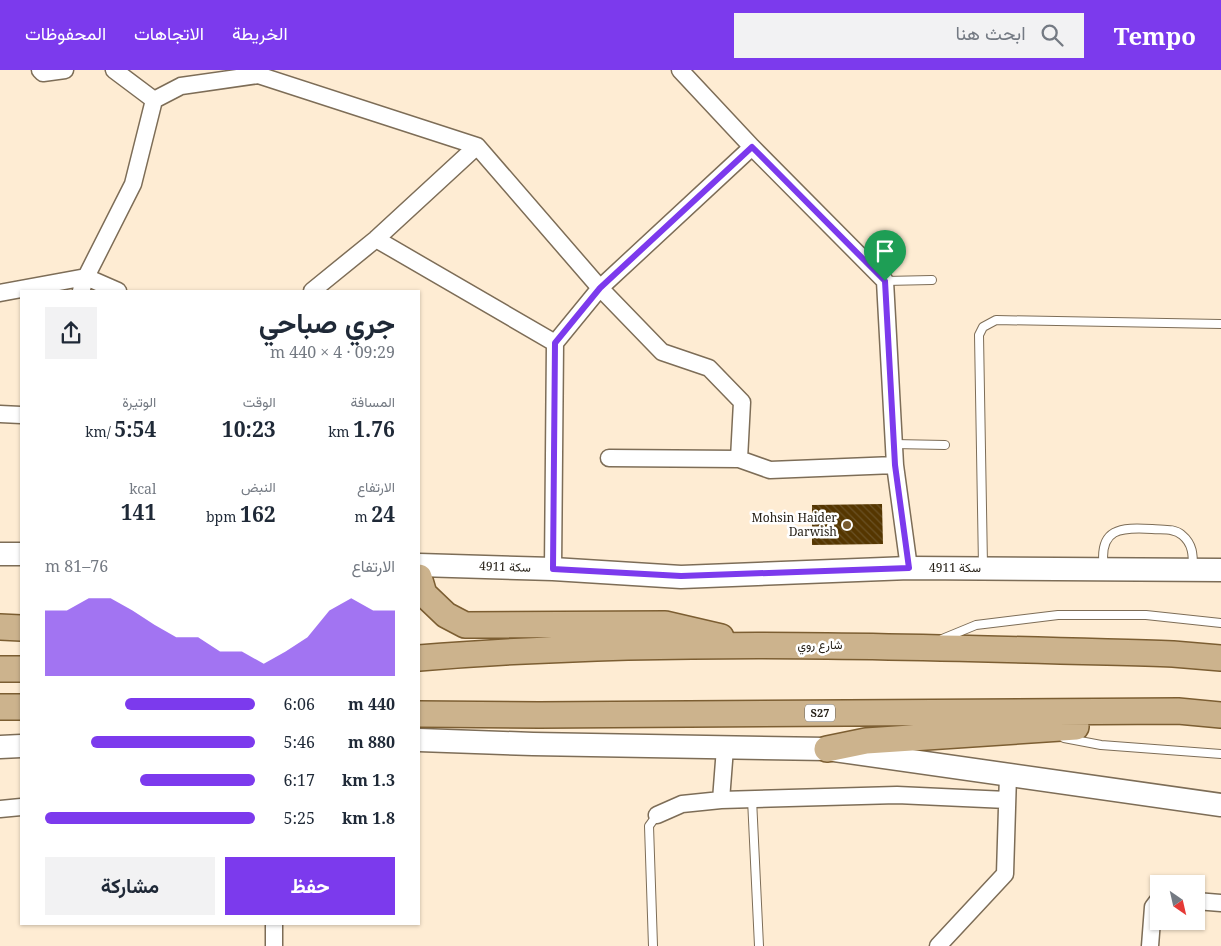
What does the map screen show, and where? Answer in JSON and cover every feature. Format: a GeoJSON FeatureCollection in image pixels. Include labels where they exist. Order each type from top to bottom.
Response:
{"type":"FeatureCollection","features":[{"type":"Feature","properties":{"kind":"main road"},"geometry":{"type":"LineString","coordinates":[[420,580],[424,594],[446,615],[466,625],[665,624],[758,645]]}},
{"type":"Feature","properties":{"kind":"main road"},"geometry":{"type":"LineString","coordinates":[[0,627],[20,628]]}},
{"type":"Feature","properties":{"kind":"main road"},"geometry":{"type":"LineString","coordinates":[[420,644],[508,651]]}},
{"type":"Feature","properties":{"kind":"main road","name":"شارع روي"},"geometry":{"type":"LineString","coordinates":[[420,658],[508,651],[758,645],[924,647],[1173,654],[1221,658]]}},
{"type":"Feature","properties":{"kind":"main road"},"geometry":{"type":"LineString","coordinates":[[0,669],[20,669]]}},
{"type":"Feature","properties":{"kind":"main road"},"geometry":{"type":"LineString","coordinates":[[0,707],[20,707]]}},
{"type":"Feature","properties":{"kind":"main road","name":"S27"},"geometry":{"type":"LineString","coordinates":[[420,714],[549,715],[1178,711],[1221,715]]}},
{"type":"Feature","properties":{"kind":"main road"},"geometry":{"type":"LineString","coordinates":[[828,749],[866,741],[1070,727],[1221,728]]}},
{"type":"Feature","properties":{"kind":"street"},"geometry":{"type":"LineString","coordinates":[[40,70],[43,73],[65,70]]}},
{"type":"Feature","properties":{"kind":"street"},"geometry":{"type":"LineString","coordinates":[[114,70],[154,100]]}},
{"type":"Feature","properties":{"kind":"street"},"geometry":{"type":"LineString","coordinates":[[680,70],[752,147],[885,281],[895,465],[909,568]]}},
{"type":"Feature","properties":{"kind":"street"},"geometry":{"type":"LineString","coordinates":[[84,284],[133,184],[154,100],[181,86],[258,75],[477,146],[600,288],[662,352],[709,368],[742,402],[739,459]]}},
{"type":"Feature","properties":{"kind":"street"},"geometry":{"type":"LineString","coordinates":[[313,290],[376,239],[477,146]]}},
{"type":"Feature","properties":{"kind":"street"},"geometry":{"type":"LineString","coordinates":[[553,569],[555,343],[600,288],[752,147]]}},
{"type":"Feature","properties":{"kind":"street"},"geometry":{"type":"LineString","coordinates":[[376,239],[555,343]]}},
{"type":"Feature","properties":{"kind":"street"},"geometry":{"type":"LineString","coordinates":[[28,290],[84,284],[113,290]]}},
{"type":"Feature","properties":{"kind":"street"},"geometry":{"type":"LineString","coordinates":[[0,293],[20,291]]}},
{"type":"Feature","properties":{"kind":"street"},"geometry":{"type":"LineString","coordinates":[[0,414],[20,415]]}},
{"type":"Feature","properties":{"kind":"street"},"geometry":{"type":"LineString","coordinates":[[608,458],[739,459],[770,470],[895,465]]}},
{"type":"Feature","properties":{"kind":"street"},"geometry":{"type":"LineString","coordinates":[[0,554],[20,554]]}},
{"type":"Feature","properties":{"kind":"street","name":"سكة 4911"},"geometry":{"type":"LineString","coordinates":[[420,565],[553,569],[681,576],[909,568],[1221,570]]}},
{"type":"Feature","properties":{"kind":"street"},"geometry":{"type":"LineString","coordinates":[[420,740],[828,749],[1221,805]]}},
{"type":"Feature","properties":{"kind":"street"},"geometry":{"type":"LineString","coordinates":[[0,747],[20,746]]}},
{"type":"Feature","properties":{"kind":"street"},"geometry":{"type":"LineString","coordinates":[[721,800],[725,748]]}},
{"type":"Feature","properties":{"kind":"street"},"geometry":{"type":"LineString","coordinates":[[938,946],[1005,874],[1008,775]]}},
{"type":"Feature","properties":{"kind":"street"},"geometry":{"type":"LineString","coordinates":[[657,815],[682,804],[721,800],[897,795],[1007,800]]}},
{"type":"Feature","properties":{"kind":"street"},"geometry":{"type":"LineString","coordinates":[[0,808],[20,807]]}},
{"type":"Feature","properties":{"kind":"street"},"geometry":{"type":"LineString","coordinates":[[1205,902],[1221,904]]}},
{"type":"Feature","properties":{"kind":"street"},"geometry":{"type":"LineString","coordinates":[[274,925],[274,946]]}},
{"type":"Feature","properties":{"kind":"street"},"geometry":{"type":"LineString","coordinates":[[1150,946],[1151,930]]}},
{"type":"Feature","properties":{"kind":"lane"},"geometry":{"type":"LineString","coordinates":[[885,281],[932,280]]}},
{"type":"Feature","properties":{"kind":"lane"},"geometry":{"type":"LineString","coordinates":[[983,568],[980,336],[983,327],[996,320],[1221,324]]}},
{"type":"Feature","properties":{"kind":"lane"},"geometry":{"type":"LineString","coordinates":[[894,444],[945,445]]}},
{"type":"Feature","properties":{"kind":"lane"},"geometry":{"type":"LineString","coordinates":[[1104,569],[1102,556],[1104,544],[1111,534],[1122,529],[1136,528],[1173,530],[1182,535],[1190,543],[1193,553],[1193,570]]}},
{"type":"Feature","properties":{"kind":"lane"},"geometry":{"type":"LineString","coordinates":[[924,647],[976,625],[1058,615],[1146,615],[1221,624]]}},
{"type":"Feature","properties":{"kind":"lane"},"geometry":{"type":"LineString","coordinates":[[1030,730],[1101,745],[1221,754]]}},
{"type":"Feature","properties":{"kind":"lane"},"geometry":{"type":"LineString","coordinates":[[752,799],[759,946]]}},
{"type":"Feature","properties":{"kind":"lane"},"geometry":{"type":"LineString","coordinates":[[652,946],[649,826],[657,815]]}},
{"type":"Feature","properties":{"kind":"building","name":"Mohsin Haider Darwish"},"geometry":{"type":"Polygon","coordinates":[[[882,504],[883,544],[812,545],[812,505],[882,504]]]}},
{"type":"Feature","properties":{"kind":"place","name":"Mohsin Haider Darwish"},"geometry":{"type":"Point","coordinates":[847,525]}},
{"type":"Feature","properties":{"kind":"route"},"geometry":{"type":"LineString","coordinates":[[752,147],[885,281],[895,465],[909,568],[681,576],[553,569],[555,343],[600,288],[752,147]]}}]}
